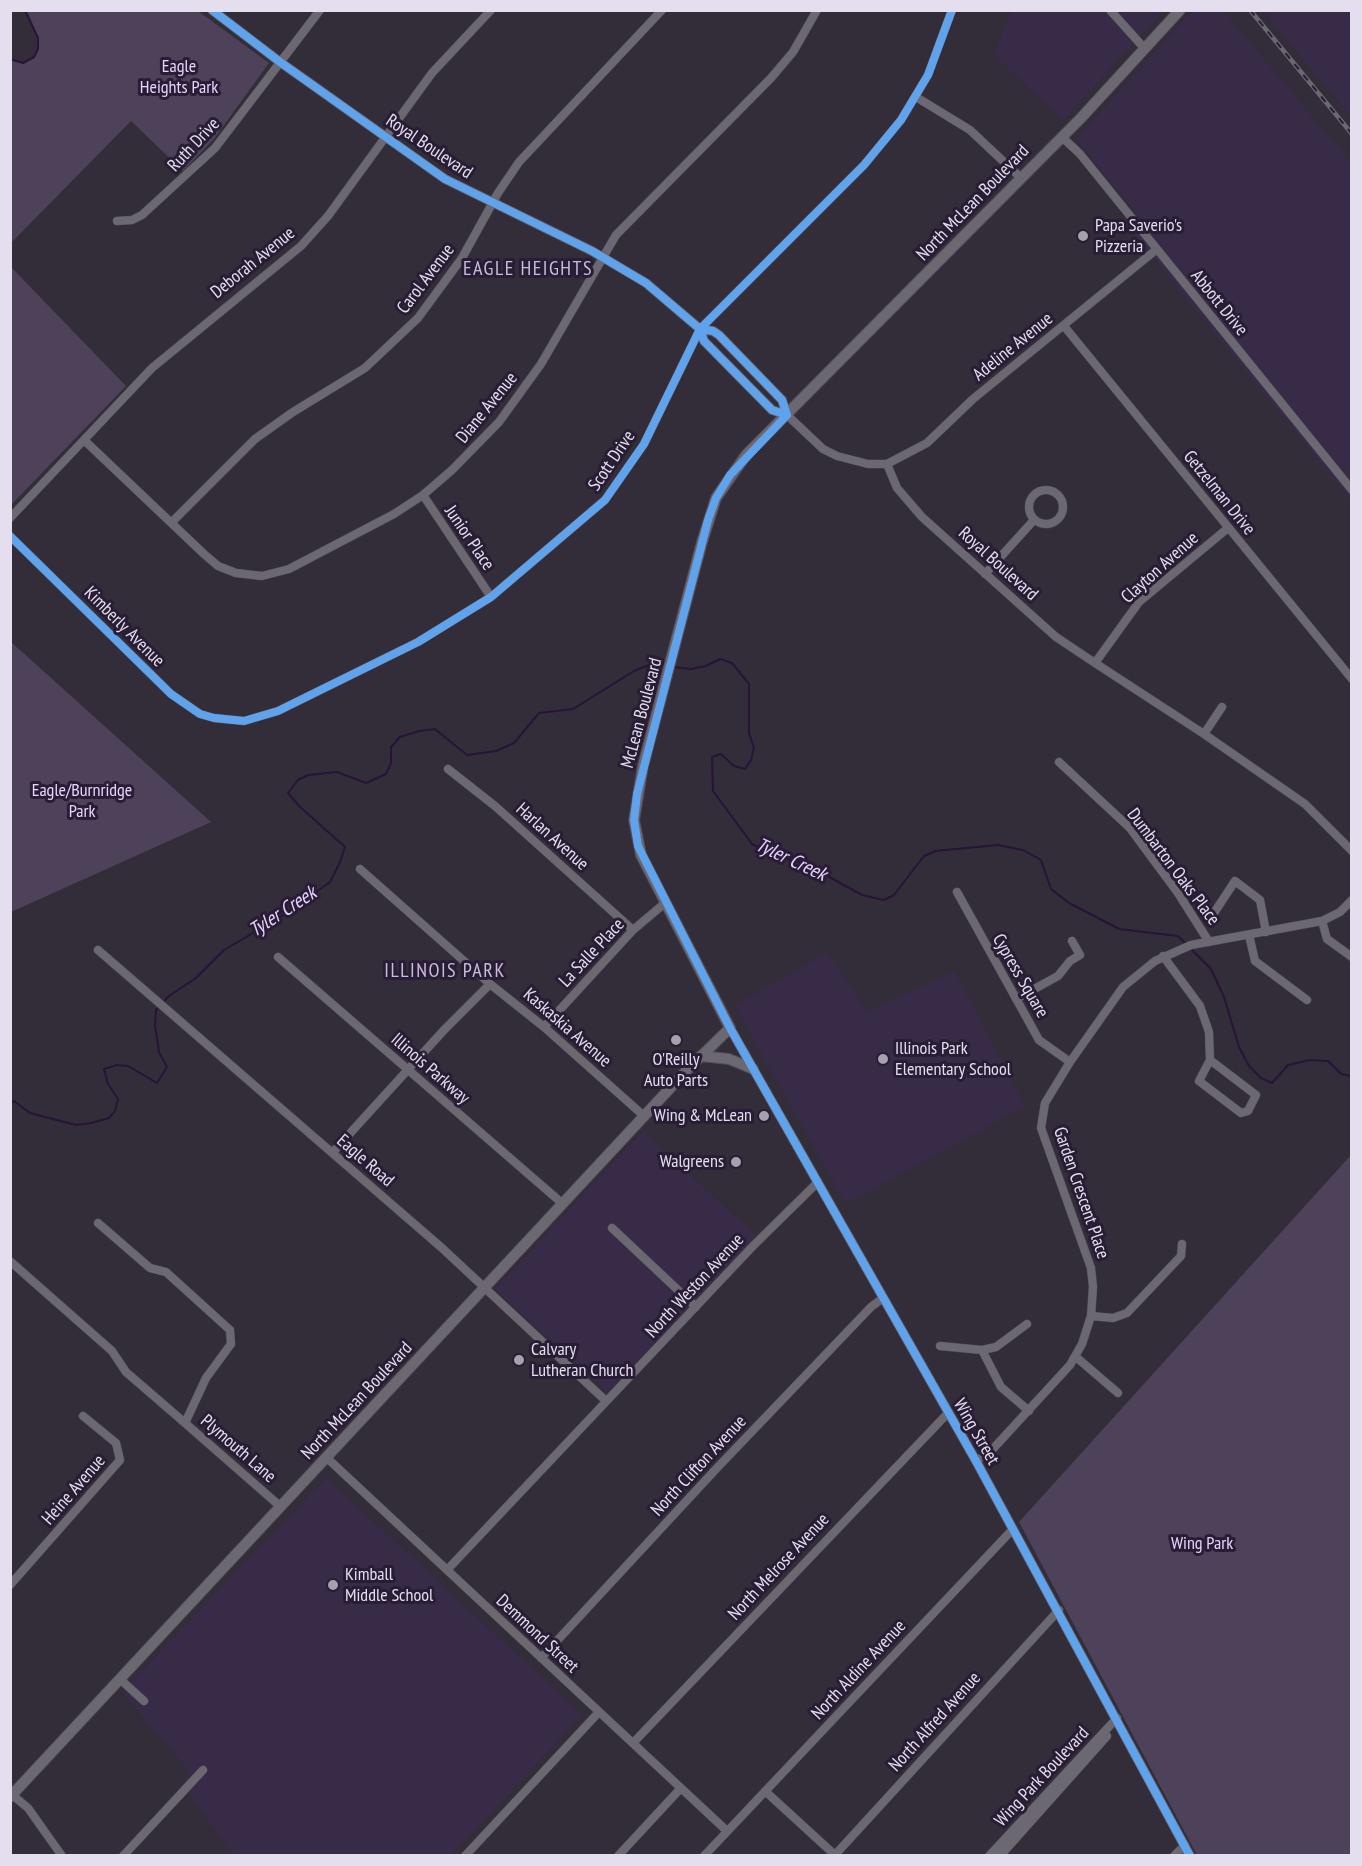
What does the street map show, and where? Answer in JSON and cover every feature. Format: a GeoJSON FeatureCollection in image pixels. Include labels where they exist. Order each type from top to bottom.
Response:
{"type":"FeatureCollection","features":[{"type":"Feature","properties":{"kind":"main road","name":"North McLean Boulevard"},"geometry":{"type":"LineString","coordinates":[[787,415],[1062,137],[1180,10]]}},
{"type":"Feature","properties":{"kind":"main road","name":"McLean Boulevard"},"geometry":{"type":"LineString","coordinates":[[730,1028],[641,855],[634,820],[641,776],[708,520],[716,498],[746,456],[787,415]]}},
{"type":"Feature","properties":{"kind":"main road","name":"North McLean Boulevard"},"geometry":{"type":"LineString","coordinates":[[11,1795],[121,1680],[644,1116],[730,1028]]}},
{"type":"Feature","properties":{"kind":"main road"},"geometry":{"type":"LineString","coordinates":[[701,1056],[729,1059],[753,1069]]}},
{"type":"Feature","properties":{"kind":"street","name":"Royal Boulevard"},"geometry":{"type":"LineString","coordinates":[[212,10],[280,62],[445,179],[602,256],[654,289],[700,328],[719,335],[782,400],[787,415]]}},
{"type":"Feature","properties":{"kind":"street","name":"Ruth Drive"},"geometry":{"type":"LineString","coordinates":[[117,221],[132,220],[142,215],[183,181],[214,148],[320,10]]}},
{"type":"Feature","properties":{"kind":"street","name":"Deborah Avenue"},"geometry":{"type":"LineString","coordinates":[[10,518],[175,347],[301,246],[328,216],[432,73],[491,10]]}},
{"type":"Feature","properties":{"kind":"street","name":"Carol Avenue"},"geometry":{"type":"LineString","coordinates":[[171,522],[255,439],[293,412],[364,368],[418,318],[462,258],[492,204],[528,151],[662,10]]}},
{"type":"Feature","properties":{"kind":"street","name":"Diane Avenue"},"geometry":{"type":"LineString","coordinates":[[84,440],[218,566],[236,573],[262,576],[290,569],[367,530],[423,495],[479,444],[519,396],[602,256],[640,209],[771,78],[793,52],[817,10]]}},
{"type":"Feature","properties":{"kind":"street","name":"Scott Drive"},"geometry":{"type":"LineString","coordinates":[[229,720],[256,719],[278,711],[418,642],[491,597],[588,516],[615,488],[644,444],[700,328],[864,165],[901,120],[916,97],[938,52],[952,10]]}},
{"type":"Feature","properties":{"kind":"street"},"geometry":{"type":"LineString","coordinates":[[1110,10],[1145,49]]}},
{"type":"Feature","properties":{"kind":"street"},"geometry":{"type":"LineString","coordinates":[[916,97],[970,130],[1021,178]]}},
{"type":"Feature","properties":{"kind":"street","name":"Abbott Drive"},"geometry":{"type":"LineString","coordinates":[[1062,137],[1080,154],[1352,490]]}},
{"type":"Feature","properties":{"kind":"street","name":"Adeline Avenue"},"geometry":{"type":"LineString","coordinates":[[886,464],[927,443],[973,399],[1156,249]]}},
{"type":"Feature","properties":{"kind":"street","name":"Getzelman Drive"},"geometry":{"type":"LineString","coordinates":[[1064,326],[1352,679]]}},
{"type":"Feature","properties":{"kind":"street","name":"Royal Boulevard"},"geometry":{"type":"LineString","coordinates":[[700,328],[704,342],[764,402],[776,412],[787,415],[824,449],[837,456],[868,464],[886,464],[906,501],[1056,637],[1204,734],[1305,804],[1352,851]]}},
{"type":"Feature","properties":{"kind":"street"},"geometry":{"type":"LineString","coordinates":[[1048,490],[1059,496],[1063,506],[1056,519],[1047,524],[1034,520],[1029,509],[1036,493],[1048,490]]}},
{"type":"Feature","properties":{"kind":"street","name":"Junior Place"},"geometry":{"type":"LineString","coordinates":[[423,495],[491,597]]}},
{"type":"Feature","properties":{"kind":"street"},"geometry":{"type":"LineString","coordinates":[[985,574],[1034,520]]}},
{"type":"Feature","properties":{"kind":"street","name":"Clayton Avenue"},"geometry":{"type":"LineString","coordinates":[[1095,663],[1139,602],[1228,528]]}},
{"type":"Feature","properties":{"kind":"street","name":"Kimberly Avenue"},"geometry":{"type":"LineString","coordinates":[[10,536],[171,694],[200,714],[229,720]]}},
{"type":"Feature","properties":{"kind":"street"},"geometry":{"type":"LineString","coordinates":[[1204,734],[1222,707]]}},
{"type":"Feature","properties":{"kind":"street","name":"Dumbarton Oaks Place"},"geometry":{"type":"LineString","coordinates":[[1059,762],[1130,828],[1178,893],[1206,943]]}},
{"type":"Feature","properties":{"kind":"street","name":"Harlan Avenue"},"geometry":{"type":"LineString","coordinates":[[448,769],[495,806],[633,930]]}},
{"type":"Feature","properties":{"kind":"street","name":"Kaskaskia Avenue"},"geometry":{"type":"LineString","coordinates":[[360,869],[644,1116]]}},
{"type":"Feature","properties":{"kind":"street"},"geometry":{"type":"LineString","coordinates":[[1214,913],[1235,881],[1260,900],[1266,932]]}},
{"type":"Feature","properties":{"kind":"street","name":"Cypress Square"},"geometry":{"type":"LineString","coordinates":[[957,892],[1039,1040],[1070,1062]]}},
{"type":"Feature","properties":{"kind":"street","name":"Garden Crescent Place"},"geometry":{"type":"LineString","coordinates":[[976,1461],[991,1451],[1076,1357],[1091,1316],[1094,1287],[1091,1268],[1041,1128],[1045,1103],[1070,1062],[1123,987],[1147,966],[1163,956],[1206,943],[1322,921],[1340,912],[1352,900]]}},
{"type":"Feature","properties":{"kind":"street","name":"La Salle Place"},"geometry":{"type":"LineString","coordinates":[[544,1027],[633,930],[665,903]]}},
{"type":"Feature","properties":{"kind":"street"},"geometry":{"type":"LineString","coordinates":[[1322,921],[1327,939],[1352,957]]}},
{"type":"Feature","properties":{"kind":"street"},"geometry":{"type":"LineString","coordinates":[[1249,935],[1255,961],[1307,1000]]}},
{"type":"Feature","properties":{"kind":"street"},"geometry":{"type":"LineString","coordinates":[[1016,999],[1058,976],[1071,961],[1080,955],[1072,941]]}},
{"type":"Feature","properties":{"kind":"street","name":"Eagle Road"},"geometry":{"type":"LineString","coordinates":[[98,950],[333,1152],[606,1401]]}},
{"type":"Feature","properties":{"kind":"street"},"geometry":{"type":"LineString","coordinates":[[1163,956],[1200,1006],[1209,1032],[1210,1060],[1199,1081],[1241,1113],[1248,1111],[1256,1095],[1210,1060]]}},
{"type":"Feature","properties":{"kind":"street","name":"Illinois Parkway"},"geometry":{"type":"LineString","coordinates":[[278,957],[562,1204]]}},
{"type":"Feature","properties":{"kind":"street"},"geometry":{"type":"LineString","coordinates":[[333,1152],[490,984]]}},
{"type":"Feature","properties":{"kind":"street","name":"Wing Street"},"geometry":{"type":"LineString","coordinates":[[730,1028],[976,1461],[1190,1856]]}},
{"type":"Feature","properties":{"kind":"street","name":"North Weston Avenue"},"geometry":{"type":"LineString","coordinates":[[447,1570],[606,1401],[818,1182]]}},
{"type":"Feature","properties":{"kind":"street","name":"Plymouth Lane"},"geometry":{"type":"LineString","coordinates":[[98,1223],[150,1268],[166,1272],[213,1312],[232,1335],[228,1350],[206,1378],[185,1423],[281,1507]]}},
{"type":"Feature","properties":{"kind":"street"},"geometry":{"type":"LineString","coordinates":[[612,1228],[696,1307]]}},
{"type":"Feature","properties":{"kind":"street"},"geometry":{"type":"LineString","coordinates":[[1091,1316],[1113,1318],[1127,1313],[1181,1256],[1182,1244]]}},
{"type":"Feature","properties":{"kind":"street"},"geometry":{"type":"LineString","coordinates":[[11,1262],[112,1351],[126,1372],[185,1423]]}},
{"type":"Feature","properties":{"kind":"street","name":"North Clifton Avenue"},"geometry":{"type":"LineString","coordinates":[[541,1658],[733,1452],[871,1307],[883,1298]]}},
{"type":"Feature","properties":{"kind":"street"},"geometry":{"type":"LineString","coordinates":[[940,1346],[982,1350],[996,1347],[1028,1324]]}},
{"type":"Feature","properties":{"kind":"street"},"geometry":{"type":"LineString","coordinates":[[982,1350],[1001,1387],[1029,1411]]}},
{"type":"Feature","properties":{"kind":"street"},"geometry":{"type":"LineString","coordinates":[[1076,1357],[1118,1393]]}},
{"type":"Feature","properties":{"kind":"street","name":"North Melrose Avenue"},"geometry":{"type":"LineString","coordinates":[[633,1743],[948,1413]]}},
{"type":"Feature","properties":{"kind":"street","name":"Heine Avenue"},"geometry":{"type":"LineString","coordinates":[[10,1585],[120,1460],[116,1443],[84,1416]]}},
{"type":"Feature","properties":{"kind":"street","name":"Demmond Street"},"geometry":{"type":"LineString","coordinates":[[327,1458],[727,1831]]}},
{"type":"Feature","properties":{"kind":"street","name":"North Aldine Avenue"},"geometry":{"type":"LineString","coordinates":[[704,1856],[1013,1529]]}},
{"type":"Feature","properties":{"kind":"street","name":"North Alfred Avenue"},"geometry":{"type":"LineString","coordinates":[[835,1855],[1059,1611]]}},
{"type":"Feature","properties":{"kind":"street"},"geometry":{"type":"LineString","coordinates":[[121,1680],[144,1701]]}},
{"type":"Feature","properties":{"kind":"street"},"geometry":{"type":"LineString","coordinates":[[465,1856],[599,1712]]}},
{"type":"Feature","properties":{"kind":"street","name":"Wing Park Boulevard"},"geometry":{"type":"LineString","coordinates":[[989,1856],[1118,1721]]}},
{"type":"Feature","properties":{"kind":"street","name":"Wing Park Boulevard"},"geometry":{"type":"LineString","coordinates":[[1000,1856],[1118,1721]]}},
{"type":"Feature","properties":{"kind":"street"},"geometry":{"type":"LineString","coordinates":[[123,1856],[203,1770]]}},
{"type":"Feature","properties":{"kind":"street"},"geometry":{"type":"LineString","coordinates":[[618,1856],[681,1788]]}},
{"type":"Feature","properties":{"kind":"street"},"geometry":{"type":"LineString","coordinates":[[765,1791],[835,1855]]}},
{"type":"Feature","properties":{"kind":"street"},"geometry":{"type":"LineString","coordinates":[[11,1795],[28,1808],[62,1856]]}},
{"type":"Feature","properties":{"kind":"street"},"geometry":{"type":"LineString","coordinates":[[1174,1856],[1185,1845]]}},
{"type":"Feature","properties":{"kind":"shaded area"},"geometry":{"type":"Polygon","coordinates":[[[1011,11],[1163,11],[1063,120],[994,55],[1011,11]]]}},
{"type":"Feature","properties":{"kind":"shaded area"},"geometry":{"type":"Polygon","coordinates":[[[1192,11],[1224,11],[1351,163],[1351,500],[1133,233],[1144,223],[1076,139],[1192,11]]]}},
{"type":"Feature","properties":{"kind":"shaded area"},"geometry":{"type":"Polygon","coordinates":[[[1263,11],[1351,11],[1351,117],[1263,11]]]}},
{"type":"Feature","properties":{"kind":"shaded area","name":"Illinois Park Elementary School"},"geometry":{"type":"Polygon","coordinates":[[[827,952],[868,1012],[954,971],[1025,1106],[846,1204],[735,1006],[827,952]]]}},
{"type":"Feature","properties":{"kind":"shaded area"},"geometry":{"type":"Polygon","coordinates":[[[643,1131],[758,1238],[607,1392],[495,1289],[643,1131]]]}},
{"type":"Feature","properties":{"kind":"shaded area","name":"Kimball Middle School"},"geometry":{"type":"Polygon","coordinates":[[[326,1478],[582,1715],[451,1855],[233,1855],[184,1786],[189,1771],[122,1692],[326,1478]]]}},
{"type":"Feature","properties":{"kind":"green space","name":"Eagle Heights Park"},"geometry":{"type":"Polygon","coordinates":[[[25,11],[198,11],[269,63],[214,139],[183,171],[131,121],[11,243],[11,59],[23,63],[34,57],[38,48],[38,38],[25,11]]]}},
{"type":"Feature","properties":{"kind":"green space"},"geometry":{"type":"Polygon","coordinates":[[[11,267],[126,386],[11,505],[11,267]]]}},
{"type":"Feature","properties":{"kind":"green space","name":"Eagle/Burnridge Park"},"geometry":{"type":"Polygon","coordinates":[[[10,641],[211,822],[11,912],[10,912],[10,641]]]}},
{"type":"Feature","properties":{"kind":"green space","name":"Wing Park"},"geometry":{"type":"Polygon","coordinates":[[[1351,1155],[1351,1855],[1197,1855],[1019,1522],[1351,1155]]]}},
{"type":"Feature","properties":{"kind":"waterway","name":"Tyler Creek"},"geometry":{"type":"LineString","coordinates":[[10,59],[23,63],[34,57],[38,49],[38,38],[25,10]]}},
{"type":"Feature","properties":{"kind":"waterway","name":"Tyler Creek"},"geometry":{"type":"LineString","coordinates":[[674,667],[691,669],[706,666],[720,659],[732,663],[749,684],[749,733],[754,748],[751,760],[745,769],[734,766],[721,754],[712,757],[713,791],[752,844],[775,856],[804,863],[862,895],[884,900],[894,895],[924,856],[935,851],[998,845],[1023,850],[1041,860],[1051,889],[1069,903],[1119,929],[1178,936],[1186,944]]}},
{"type":"Feature","properties":{"kind":"waterway","name":"Tyler Creek"},"geometry":{"type":"LineString","coordinates":[[10,1104],[14,1101],[30,1113],[76,1125],[91,1123],[109,1118],[115,1111],[118,1099],[108,1084],[104,1069],[117,1065],[128,1066],[157,1083],[167,1067],[159,1052],[155,1025],[156,1010],[169,996],[196,978],[224,950],[287,913],[330,882],[340,862],[345,847],[299,806],[288,793],[298,780],[308,775],[337,772],[366,783],[386,774],[391,763],[391,747],[400,737],[419,731],[435,729],[467,755],[496,751],[514,743],[539,713],[573,709],[634,671],[651,664],[665,665]]}},
{"type":"Feature","properties":{"kind":"waterway","name":"Tyler Creek"},"geometry":{"type":"LineString","coordinates":[[1190,948],[1211,969],[1224,997],[1239,1047],[1249,1066],[1261,1078],[1272,1083],[1288,1065],[1310,1060],[1328,1061],[1341,1074],[1352,1076]]}},
{"type":"Feature","properties":{"kind":"railway"},"geometry":{"type":"LineString","coordinates":[[1250,10],[1352,134]]}},
{"type":"Feature","properties":{"kind":"cycle path"},"geometry":{"type":"LineString","coordinates":[[212,10],[280,62],[445,179],[592,251],[646,283],[700,329],[704,341],[772,410],[787,415]]}},
{"type":"Feature","properties":{"kind":"cycle path"},"geometry":{"type":"LineString","coordinates":[[10,536],[171,694],[200,714],[214,718],[244,721],[278,711],[418,642],[491,597],[605,500],[644,444],[700,329],[864,165],[901,120],[928,75],[952,10]]}},
{"type":"Feature","properties":{"kind":"cycle path"},"geometry":{"type":"LineString","coordinates":[[700,329],[713,331],[719,335],[782,400],[787,415]]}},
{"type":"Feature","properties":{"kind":"cycle path"},"geometry":{"type":"LineString","coordinates":[[787,415],[730,475],[716,498],[708,520],[637,794],[634,820],[638,846],[730,1028],[976,1461],[1190,1856]]}},
{"type":"Feature","properties":{"kind":"place","name":"Papa Saverio's Pizzeria"},"geometry":{"type":"Point","coordinates":[1083,236]}},
{"type":"Feature","properties":{"kind":"place","name":"O'Reilly Auto Parts"},"geometry":{"type":"Point","coordinates":[676,1040]}},
{"type":"Feature","properties":{"kind":"place","name":"Illinois Park Elementary School"},"geometry":{"type":"Point","coordinates":[883,1059]}},
{"type":"Feature","properties":{"kind":"place","name":"Wing & McLean"},"geometry":{"type":"Point","coordinates":[764,1116]}},
{"type":"Feature","properties":{"kind":"place","name":"Walgreens"},"geometry":{"type":"Point","coordinates":[736,1162]}},
{"type":"Feature","properties":{"kind":"place","name":"Calvary Lutheran Church"},"geometry":{"type":"Point","coordinates":[519,1360]}},
{"type":"Feature","properties":{"kind":"place","name":"Kimball Middle School"},"geometry":{"type":"Point","coordinates":[333,1585]}},
{"type":"Feature","properties":{"kind":"district","name":"EAGLE HEIGHTS"},"geometry":{"type":"Point","coordinates":[528,269]}},
{"type":"Feature","properties":{"kind":"district","name":"ILLINOIS PARK"},"geometry":{"type":"Point","coordinates":[445,971]}}]}
